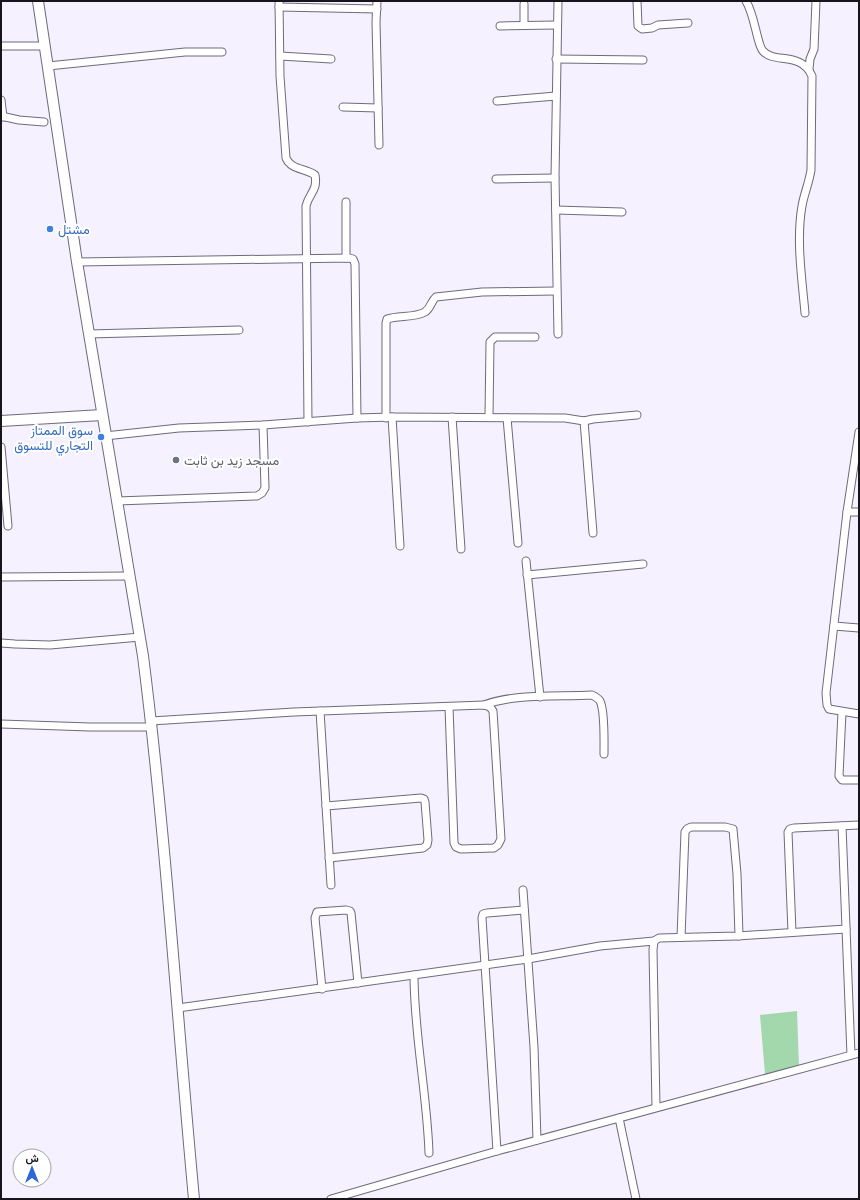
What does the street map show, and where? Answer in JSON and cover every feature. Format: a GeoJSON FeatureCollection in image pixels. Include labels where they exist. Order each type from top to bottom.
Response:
{"type":"FeatureCollection","features":[{"type":"Feature","properties":{"kind":"main road"},"geometry":{"type":"LineString","coordinates":[[38,1],[88,334],[140,637],[151,724],[178,1008],[182,1078],[194,1199]]}},
{"type":"Feature","properties":{"kind":"main road"},"geometry":{"type":"LineString","coordinates":[[1,421],[102,414]]}},
{"type":"Feature","properties":{"kind":"street"},"geometry":{"type":"LineString","coordinates":[[377,1],[378,146]]}},
{"type":"Feature","properties":{"kind":"street"},"geometry":{"type":"LineString","coordinates":[[558,1],[555,178],[558,334]]}},
{"type":"Feature","properties":{"kind":"street"},"geometry":{"type":"LineString","coordinates":[[638,1],[639,28],[688,23]]}},
{"type":"Feature","properties":{"kind":"street"},"geometry":{"type":"LineString","coordinates":[[746,1],[762,50],[770,57],[789,58],[810,70]]}},
{"type":"Feature","properties":{"kind":"street"},"geometry":{"type":"LineString","coordinates":[[805,313],[800,226],[802,206],[809,185],[811,170],[813,90],[810,59],[814,49],[816,1]]}},
{"type":"Feature","properties":{"kind":"street"},"geometry":{"type":"LineString","coordinates":[[308,422],[306,206],[316,183],[315,175],[309,171],[292,166],[286,158],[280,56],[279,4],[377,9]]}},
{"type":"Feature","properties":{"kind":"street"},"geometry":{"type":"LineString","coordinates":[[524,4],[524,26]]}},
{"type":"Feature","properties":{"kind":"street"},"geometry":{"type":"LineString","coordinates":[[500,26],[557,25]]}},
{"type":"Feature","properties":{"kind":"street"},"geometry":{"type":"LineString","coordinates":[[1,46],[44,46]]}},
{"type":"Feature","properties":{"kind":"street"},"geometry":{"type":"LineString","coordinates":[[48,66],[185,52],[222,52]]}},
{"type":"Feature","properties":{"kind":"street"},"geometry":{"type":"LineString","coordinates":[[280,56],[331,59]]}},
{"type":"Feature","properties":{"kind":"street"},"geometry":{"type":"LineString","coordinates":[[556,59],[643,60]]}},
{"type":"Feature","properties":{"kind":"street"},"geometry":{"type":"LineString","coordinates":[[497,101],[556,96]]}},
{"type":"Feature","properties":{"kind":"street"},"geometry":{"type":"LineString","coordinates":[[1,100],[2,117],[44,122]]}},
{"type":"Feature","properties":{"kind":"street"},"geometry":{"type":"LineString","coordinates":[[344,106],[378,108]]}},
{"type":"Feature","properties":{"kind":"street"},"geometry":{"type":"LineString","coordinates":[[496,180],[555,178]]}},
{"type":"Feature","properties":{"kind":"street"},"geometry":{"type":"LineString","coordinates":[[346,202],[346,258]]}},
{"type":"Feature","properties":{"kind":"street"},"geometry":{"type":"LineString","coordinates":[[556,210],[622,212]]}},
{"type":"Feature","properties":{"kind":"street"},"geometry":{"type":"LineString","coordinates":[[77,262],[353,259],[355,264],[357,418]]}},
{"type":"Feature","properties":{"kind":"street"},"geometry":{"type":"LineString","coordinates":[[400,546],[389,417],[387,319],[394,316],[424,312],[429,309],[436,297],[441,296],[482,292],[556,291]]}},
{"type":"Feature","properties":{"kind":"street"},"geometry":{"type":"LineString","coordinates":[[88,334],[240,330]]}},
{"type":"Feature","properties":{"kind":"street"},"geometry":{"type":"LineString","coordinates":[[489,417],[490,342],[496,337],[535,337]]}},
{"type":"Feature","properties":{"kind":"street"},"geometry":{"type":"LineString","coordinates":[[105,436],[179,428],[263,425],[357,418],[565,418],[584,421],[637,416]]}},
{"type":"Feature","properties":{"kind":"street"},"geometry":{"type":"LineString","coordinates":[[452,418],[461,549]]}},
{"type":"Feature","properties":{"kind":"street"},"geometry":{"type":"LineString","coordinates":[[507,418],[518,543]]}},
{"type":"Feature","properties":{"kind":"street"},"geometry":{"type":"LineString","coordinates":[[584,421],[593,533]]}},
{"type":"Feature","properties":{"kind":"street"},"geometry":{"type":"LineString","coordinates":[[117,501],[257,496],[262,493],[264,488],[263,425]]}},
{"type":"Feature","properties":{"kind":"street"},"geometry":{"type":"LineString","coordinates":[[859,432],[857,460],[847,512],[826,699],[829,709],[859,714]]}},
{"type":"Feature","properties":{"kind":"street"},"geometry":{"type":"LineString","coordinates":[[1,447],[8,526]]}},
{"type":"Feature","properties":{"kind":"street"},"geometry":{"type":"LineString","coordinates":[[847,512],[859,512]]}},
{"type":"Feature","properties":{"kind":"street"},"geometry":{"type":"LineString","coordinates":[[526,561],[540,697]]}},
{"type":"Feature","properties":{"kind":"street"},"geometry":{"type":"LineString","coordinates":[[527,575],[643,564]]}},
{"type":"Feature","properties":{"kind":"street"},"geometry":{"type":"LineString","coordinates":[[1,577],[130,576]]}},
{"type":"Feature","properties":{"kind":"street"},"geometry":{"type":"LineString","coordinates":[[834,626],[859,628]]}},
{"type":"Feature","properties":{"kind":"street"},"geometry":{"type":"LineString","coordinates":[[1,643],[50,645],[140,637]]}},
{"type":"Feature","properties":{"kind":"street"},"geometry":{"type":"LineString","coordinates":[[484,706],[502,700],[592,695],[596,697],[601,704],[603,715],[604,754]]}},
{"type":"Feature","properties":{"kind":"street"},"geometry":{"type":"LineString","coordinates":[[1,724],[90,727],[151,724],[320,711],[449,707],[484,706],[490,707],[493,711],[500,839],[498,845],[494,848],[462,849],[456,848],[454,843],[449,707]]}},
{"type":"Feature","properties":{"kind":"street"},"geometry":{"type":"LineString","coordinates":[[320,711],[331,885]]}},
{"type":"Feature","properties":{"kind":"street"},"geometry":{"type":"LineString","coordinates":[[842,712],[839,776],[842,780],[859,780]]}},
{"type":"Feature","properties":{"kind":"street"},"geometry":{"type":"LineString","coordinates":[[326,806],[421,798],[424,799],[425,802],[428,840],[427,844],[422,848],[329,858]]}},
{"type":"Feature","properties":{"kind":"street"},"geometry":{"type":"LineString","coordinates":[[792,932],[788,832],[790,829],[794,828],[859,825]]}},
{"type":"Feature","properties":{"kind":"street"},"geometry":{"type":"LineString","coordinates":[[842,826],[851,1055]]}},
{"type":"Feature","properties":{"kind":"street"},"geometry":{"type":"LineString","coordinates":[[681,938],[686,832],[687,829],[691,827],[725,827],[733,829],[737,874],[739,936]]}},
{"type":"Feature","properties":{"kind":"street"},"geometry":{"type":"LineString","coordinates":[[523,890],[534,1047],[537,1140]]}},
{"type":"Feature","properties":{"kind":"street"},"geometry":{"type":"LineString","coordinates":[[497,1151],[482,918],[483,914],[524,910]]}},
{"type":"Feature","properties":{"kind":"street"},"geometry":{"type":"LineString","coordinates":[[322,988],[315,918],[317,912],[350,911],[358,983]]}},
{"type":"Feature","properties":{"kind":"street"},"geometry":{"type":"LineString","coordinates":[[178,1008],[528,959],[600,946],[654,941],[659,938],[739,936],[846,929]]}},
{"type":"Feature","properties":{"kind":"street"},"geometry":{"type":"LineString","coordinates":[[654,941],[656,1108]]}},
{"type":"Feature","properties":{"kind":"street"},"geometry":{"type":"LineString","coordinates":[[414,975],[420,1060],[428,1126],[429,1153]]}},
{"type":"Feature","properties":{"kind":"street"},"geometry":{"type":"LineString","coordinates":[[331,1199],[497,1151],[859,1053]]}},
{"type":"Feature","properties":{"kind":"street"},"geometry":{"type":"LineString","coordinates":[[619,1118],[636,1199]]}},
{"type":"Feature","properties":{"kind":"green space"},"geometry":{"type":"Polygon","coordinates":[[[797,1011],[799,1066],[765,1074],[760,1015],[797,1011]]]}},
{"type":"Feature","properties":{"kind":"place","name":"مشتل"},"geometry":{"type":"Point","coordinates":[50,229]}},
{"type":"Feature","properties":{"kind":"place","name":"سوق الممتاز التجاري للتسوق"},"geometry":{"type":"Point","coordinates":[101,437]}},
{"type":"Feature","properties":{"kind":"place","name":"مسجد زيد بن ثابت"},"geometry":{"type":"Point","coordinates":[176,460]}}]}
